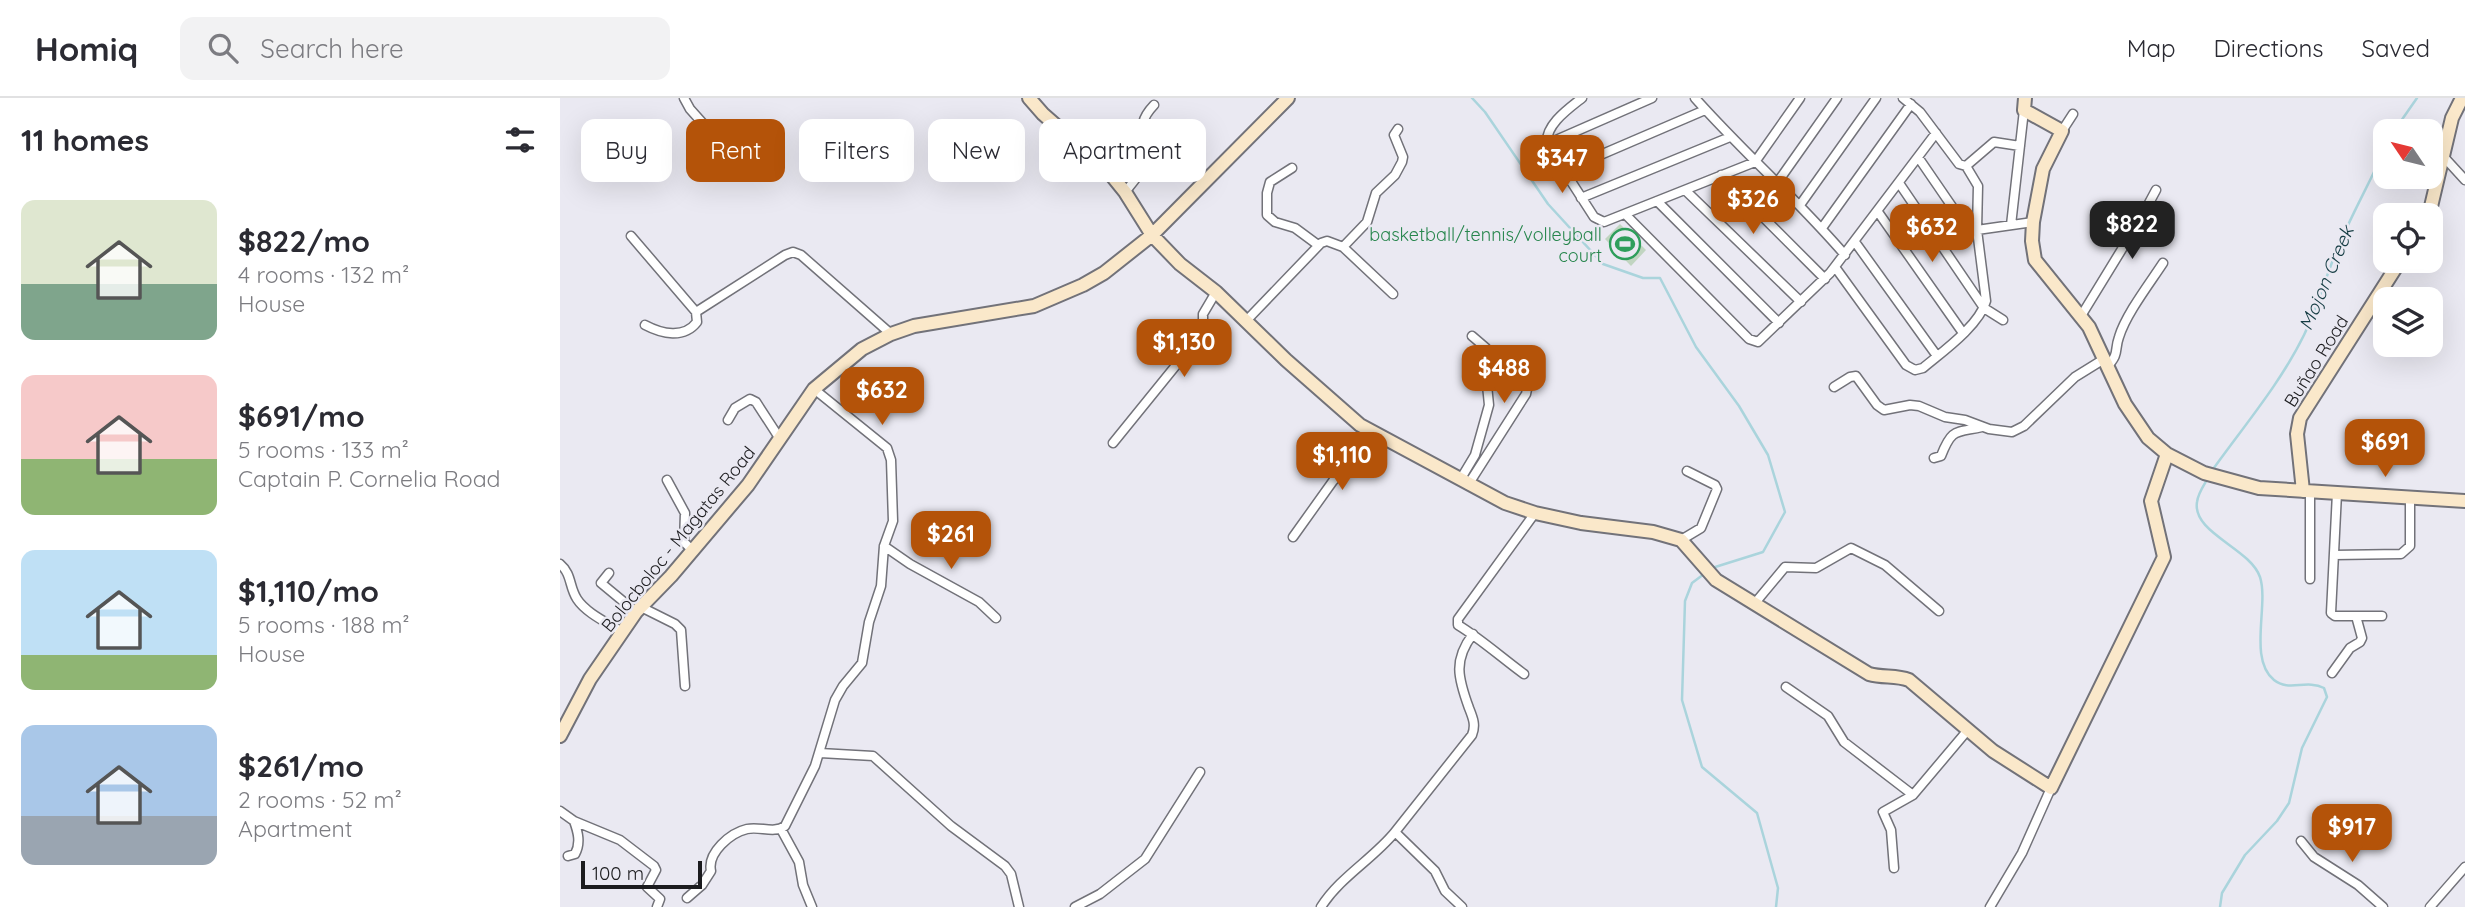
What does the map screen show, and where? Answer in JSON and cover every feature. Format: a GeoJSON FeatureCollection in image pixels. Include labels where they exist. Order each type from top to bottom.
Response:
{"type":"FeatureCollection","features":[{"type":"Feature","properties":{"kind":"street"},"geometry":{"type":"LineString","coordinates":[[684,98],[699,119]]}},
{"type":"Feature","properties":{"kind":"street"},"geometry":{"type":"LineString","coordinates":[[1029,98],[1043,114],[1108,172],[1125,192],[1152,235],[1194,276],[1247,320],[1336,406],[1360,425],[1504,503],[1581,523],[1653,532],[1681,540],[1707,570],[1755,603],[1869,674],[1880,677],[1897,676],[1909,680],[1993,751],[2052,788]]}},
{"type":"Feature","properties":{"kind":"street","name":"Bolocboloc - Magatas Road"},"geometry":{"type":"LineString","coordinates":[[560,736],[590,679],[622,632],[748,485],[814,389],[862,349],[891,334],[914,326],[1034,306],[1104,273],[1152,235],[1288,98]]}},
{"type":"Feature","properties":{"kind":"street"},"geometry":{"type":"LineString","coordinates":[[1582,98],[1551,127],[1547,134],[1547,144],[1581,198],[1600,222],[1755,162],[1800,98]]}},
{"type":"Feature","properties":{"kind":"street"},"geometry":{"type":"LineString","coordinates":[[1547,144],[1652,98]]}},
{"type":"Feature","properties":{"kind":"street"},"geometry":{"type":"LineString","coordinates":[[1695,98],[1845,255]]}},
{"type":"Feature","properties":{"kind":"street"},"geometry":{"type":"LineString","coordinates":[[1777,183],[1837,98]]}},
{"type":"Feature","properties":{"kind":"street"},"geometry":{"type":"LineString","coordinates":[[1800,205],[1876,98]]}},
{"type":"Feature","properties":{"kind":"street"},"geometry":{"type":"LineString","coordinates":[[1835,267],[1911,369],[1919,370],[1937,356],[1963,333],[1984,308],[1985,285],[1977,230],[1978,186],[1966,166],[1959,164],[1936,133],[1903,98]]}},
{"type":"Feature","properties":{"kind":"street"},"geometry":{"type":"LineString","coordinates":[[2443,152],[2452,118],[2462,98]]}},
{"type":"Feature","properties":{"kind":"street"},"geometry":{"type":"LineString","coordinates":[[1125,192],[1146,156],[1141,133],[1144,118],[1154,104]]}},
{"type":"Feature","properties":{"kind":"street"},"geometry":{"type":"LineString","coordinates":[[1822,228],[1911,104]]}},
{"type":"Feature","properties":{"kind":"street"},"geometry":{"type":"LineString","coordinates":[[2011,225],[2024,104],[2062,131]]}},
{"type":"Feature","properties":{"kind":"street"},"geometry":{"type":"LineString","coordinates":[[1563,171],[1705,110]]}},
{"type":"Feature","properties":{"kind":"street"},"geometry":{"type":"LineString","coordinates":[[2073,114],[2045,162],[2033,222],[2033,252],[2038,267],[2081,316],[2095,338],[2138,426],[2148,438],[2167,454],[2204,473],[2225,481],[2259,488],[2465,500]]}},
{"type":"Feature","properties":{"kind":"street"},"geometry":{"type":"LineString","coordinates":[[1343,247],[1367,222],[1376,193],[1395,175],[1402,162],[1404,157],[1394,135],[1398,129]]}},
{"type":"Feature","properties":{"kind":"street"},"geometry":{"type":"LineString","coordinates":[[1625,214],[1749,339],[1761,341],[1825,279],[1936,133]]}},
{"type":"Feature","properties":{"kind":"street"},"geometry":{"type":"LineString","coordinates":[[1581,198],[1730,137]]}},
{"type":"Feature","properties":{"kind":"street"},"geometry":{"type":"LineString","coordinates":[[1966,166],[1994,142],[2020,146]]}},
{"type":"Feature","properties":{"kind":"street"},"geometry":{"type":"LineString","coordinates":[[1919,157],[1963,224],[1977,230],[2033,222]]}},
{"type":"Feature","properties":{"kind":"street"},"geometry":{"type":"LineString","coordinates":[[2443,157],[2465,180]]}},
{"type":"Feature","properties":{"kind":"street"},"geometry":{"type":"LineString","coordinates":[[1292,168],[1270,182],[1267,215],[1275,222],[1295,229],[1318,245]]}},
{"type":"Feature","properties":{"kind":"street"},"geometry":{"type":"LineString","coordinates":[[1721,175],[1825,279]]}},
{"type":"Feature","properties":{"kind":"street"},"geometry":{"type":"LineString","coordinates":[[1899,183],[1984,308],[2003,320]]}},
{"type":"Feature","properties":{"kind":"street"},"geometry":{"type":"LineString","coordinates":[[1685,190],[1801,302]]}},
{"type":"Feature","properties":{"kind":"street"},"geometry":{"type":"LineString","coordinates":[[2081,316],[2156,190]]}},
{"type":"Feature","properties":{"kind":"street"},"geometry":{"type":"LineString","coordinates":[[1657,201],[1779,323]]}},
{"type":"Feature","properties":{"kind":"street"},"geometry":{"type":"LineString","coordinates":[[1878,212],[1963,333]]}},
{"type":"Feature","properties":{"kind":"street"},"geometry":{"type":"LineString","coordinates":[[631,236],[696,312],[696,321],[687,331],[668,334],[645,326]]}},
{"type":"Feature","properties":{"kind":"street"},"geometry":{"type":"LineString","coordinates":[[1247,320],[1324,241],[1343,247],[1393,294]]}},
{"type":"Feature","properties":{"kind":"street"},"geometry":{"type":"LineString","coordinates":[[1855,242],[1937,356]]}},
{"type":"Feature","properties":{"kind":"street"},"geometry":{"type":"LineString","coordinates":[[696,312],[793,252],[891,334]]}},
{"type":"Feature","properties":{"kind":"street"},"geometry":{"type":"LineString","coordinates":[[1834,387],[1856,376],[1877,405],[1884,410],[1910,405],[1945,417],[1965,419],[1982,427],[2011,432],[2024,426],[2075,377],[2106,363],[2118,349],[2118,338],[2126,322],[2163,263]]}},
{"type":"Feature","properties":{"kind":"street","name":"Buñao Road"},"geometry":{"type":"LineString","coordinates":[[2306,491],[2297,434],[2300,418],[2392,273]]}},
{"type":"Feature","properties":{"kind":"street"},"geometry":{"type":"LineString","coordinates":[[1113,443],[1203,332],[1203,314],[1216,292]]}},
{"type":"Feature","properties":{"kind":"street"},"geometry":{"type":"LineString","coordinates":[[1464,482],[1475,455],[1489,405],[1486,348],[1472,336]]}},
{"type":"Feature","properties":{"kind":"street"},"geometry":{"type":"LineString","coordinates":[[1464,482],[1526,394],[1530,375]]}},
{"type":"Feature","properties":{"kind":"street"},"geometry":{"type":"LineString","coordinates":[[687,898],[702,885],[711,871],[714,852],[726,841],[746,829],[781,829],[788,822],[820,753],[835,700],[862,663],[869,622],[881,586],[884,546],[893,521],[891,460],[887,448],[814,389]]}},
{"type":"Feature","properties":{"kind":"street"},"geometry":{"type":"LineString","coordinates":[[728,420],[735,408],[750,399],[753,400],[780,439]]}},
{"type":"Feature","properties":{"kind":"street"},"geometry":{"type":"LineString","coordinates":[[1934,458],[1941,456],[1953,433],[1982,427]]}},
{"type":"Feature","properties":{"kind":"street"},"geometry":{"type":"LineString","coordinates":[[1293,537],[1333,481],[1375,433]]}},
{"type":"Feature","properties":{"kind":"street"},"geometry":{"type":"LineString","coordinates":[[1990,907],[2022,853],[2164,557],[2151,501],[2167,454]]}},
{"type":"Feature","properties":{"kind":"street"},"geometry":{"type":"LineString","coordinates":[[1681,540],[1701,528],[1717,489],[1715,485],[1687,471]]}},
{"type":"Feature","properties":{"kind":"street"},"geometry":{"type":"LineString","coordinates":[[667,480],[685,513],[684,542],[692,550]]}},
{"type":"Feature","properties":{"kind":"street"},"geometry":{"type":"LineString","coordinates":[[2306,491],[2311,579]]}},
{"type":"Feature","properties":{"kind":"street"},"geometry":{"type":"LineString","coordinates":[[2337,493],[2331,613],[2335,616],[2382,617]]}},
{"type":"Feature","properties":{"kind":"street"},"geometry":{"type":"LineString","coordinates":[[2334,555],[2405,552],[2410,546],[2410,496]]}},
{"type":"Feature","properties":{"kind":"street"},"geometry":{"type":"LineString","coordinates":[[1524,674],[1458,625],[1458,619],[1535,513]]}},
{"type":"Feature","properties":{"kind":"street"},"geometry":{"type":"LineString","coordinates":[[884,546],[923,572],[979,602],[996,618]]}},
{"type":"Feature","properties":{"kind":"street"},"geometry":{"type":"LineString","coordinates":[[1755,603],[1785,567],[1816,568],[1851,548],[1885,565],[1939,611]]}},
{"type":"Feature","properties":{"kind":"street"},"geometry":{"type":"LineString","coordinates":[[560,565],[568,572],[575,597],[582,605],[622,632]]}},
{"type":"Feature","properties":{"kind":"street"},"geometry":{"type":"LineString","coordinates":[[609,573],[601,583],[639,609],[675,624],[681,630],[685,685]]}},
{"type":"Feature","properties":{"kind":"street"},"geometry":{"type":"LineString","coordinates":[[2332,673],[2350,648],[2362,638],[2356,616]]}},
{"type":"Feature","properties":{"kind":"street"},"geometry":{"type":"LineString","coordinates":[[1321,907],[1337,885],[1386,844],[1472,735],[1475,723],[1465,698],[1458,662],[1463,647],[1473,634]]}},
{"type":"Feature","properties":{"kind":"street"},"geometry":{"type":"LineString","coordinates":[[1786,687],[1828,716],[1844,742],[1913,795]]}},
{"type":"Feature","properties":{"kind":"street"},"geometry":{"type":"LineString","coordinates":[[1894,868],[1891,830],[1883,812],[1913,795],[1967,731]]}},
{"type":"Feature","properties":{"kind":"street"},"geometry":{"type":"LineString","coordinates":[[820,753],[873,757],[951,826],[1005,866],[1011,874],[1019,907]]}},
{"type":"Feature","properties":{"kind":"street"},"geometry":{"type":"LineString","coordinates":[[1075,907],[1100,894],[1145,859],[1200,772]]}},
{"type":"Feature","properties":{"kind":"street"},"geometry":{"type":"LineString","coordinates":[[560,811],[573,821],[620,840],[654,866],[656,870],[647,887],[660,899],[657,907]]}},
{"type":"Feature","properties":{"kind":"street"},"geometry":{"type":"LineString","coordinates":[[568,856],[575,854],[578,845],[578,832],[573,821]]}},
{"type":"Feature","properties":{"kind":"street"},"geometry":{"type":"LineString","coordinates":[[781,829],[799,862],[803,885],[812,907]]}},
{"type":"Feature","properties":{"kind":"street"},"geometry":{"type":"LineString","coordinates":[[1395,832],[1435,871],[1446,891],[1462,907]]}},
{"type":"Feature","properties":{"kind":"street"},"geometry":{"type":"LineString","coordinates":[[2301,841],[2314,857],[2358,885],[2383,907]]}},
{"type":"Feature","properties":{"kind":"street"},"geometry":{"type":"LineString","coordinates":[[2430,907],[2465,867]]}},
{"type":"Feature","properties":{"kind":"green space","name":"basketball/tennis/volleyball court"},"geometry":{"type":"Polygon","coordinates":[[[1620,224],[1646,250],[1631,266],[1605,239],[1620,224]]]}},
{"type":"Feature","properties":{"kind":"waterway"},"geometry":{"type":"LineString","coordinates":[[1472,98],[1485,112],[1548,204],[1603,264],[1643,278],[1660,278],[1696,347],[1739,406],[1768,455],[1785,512],[1763,552],[1712,568]]}},
{"type":"Feature","properties":{"kind":"waterway","name":"Mojon Creek"},"geometry":{"type":"LineString","coordinates":[[2402,119],[2417,98]]}},
{"type":"Feature","properties":{"kind":"waterway","name":"Mojon Creek"},"geometry":{"type":"LineString","coordinates":[[2211,472],[2294,353],[2309,324],[2344,233],[2373,174]]}},
{"type":"Feature","properties":{"kind":"waterway","name":"Mojon Creek"},"geometry":{"type":"LineString","coordinates":[[2208,478],[2197,502],[2203,523],[2245,557],[2260,577],[2261,646],[2266,671],[2274,680],[2286,685],[2324,688],[2327,697],[2302,748],[2289,803],[2277,821],[2245,855],[2222,893],[2220,907]]}},
{"type":"Feature","properties":{"kind":"waterway"},"geometry":{"type":"LineString","coordinates":[[1704,574],[1692,583],[1685,601],[1682,700],[1702,767],[1757,813],[1778,888],[1776,907]]}},
{"type":"Feature","properties":{"kind":"place","name":"basketball/tennis/volleyball court"},"geometry":{"type":"Point","coordinates":[1625,244]}}]}
